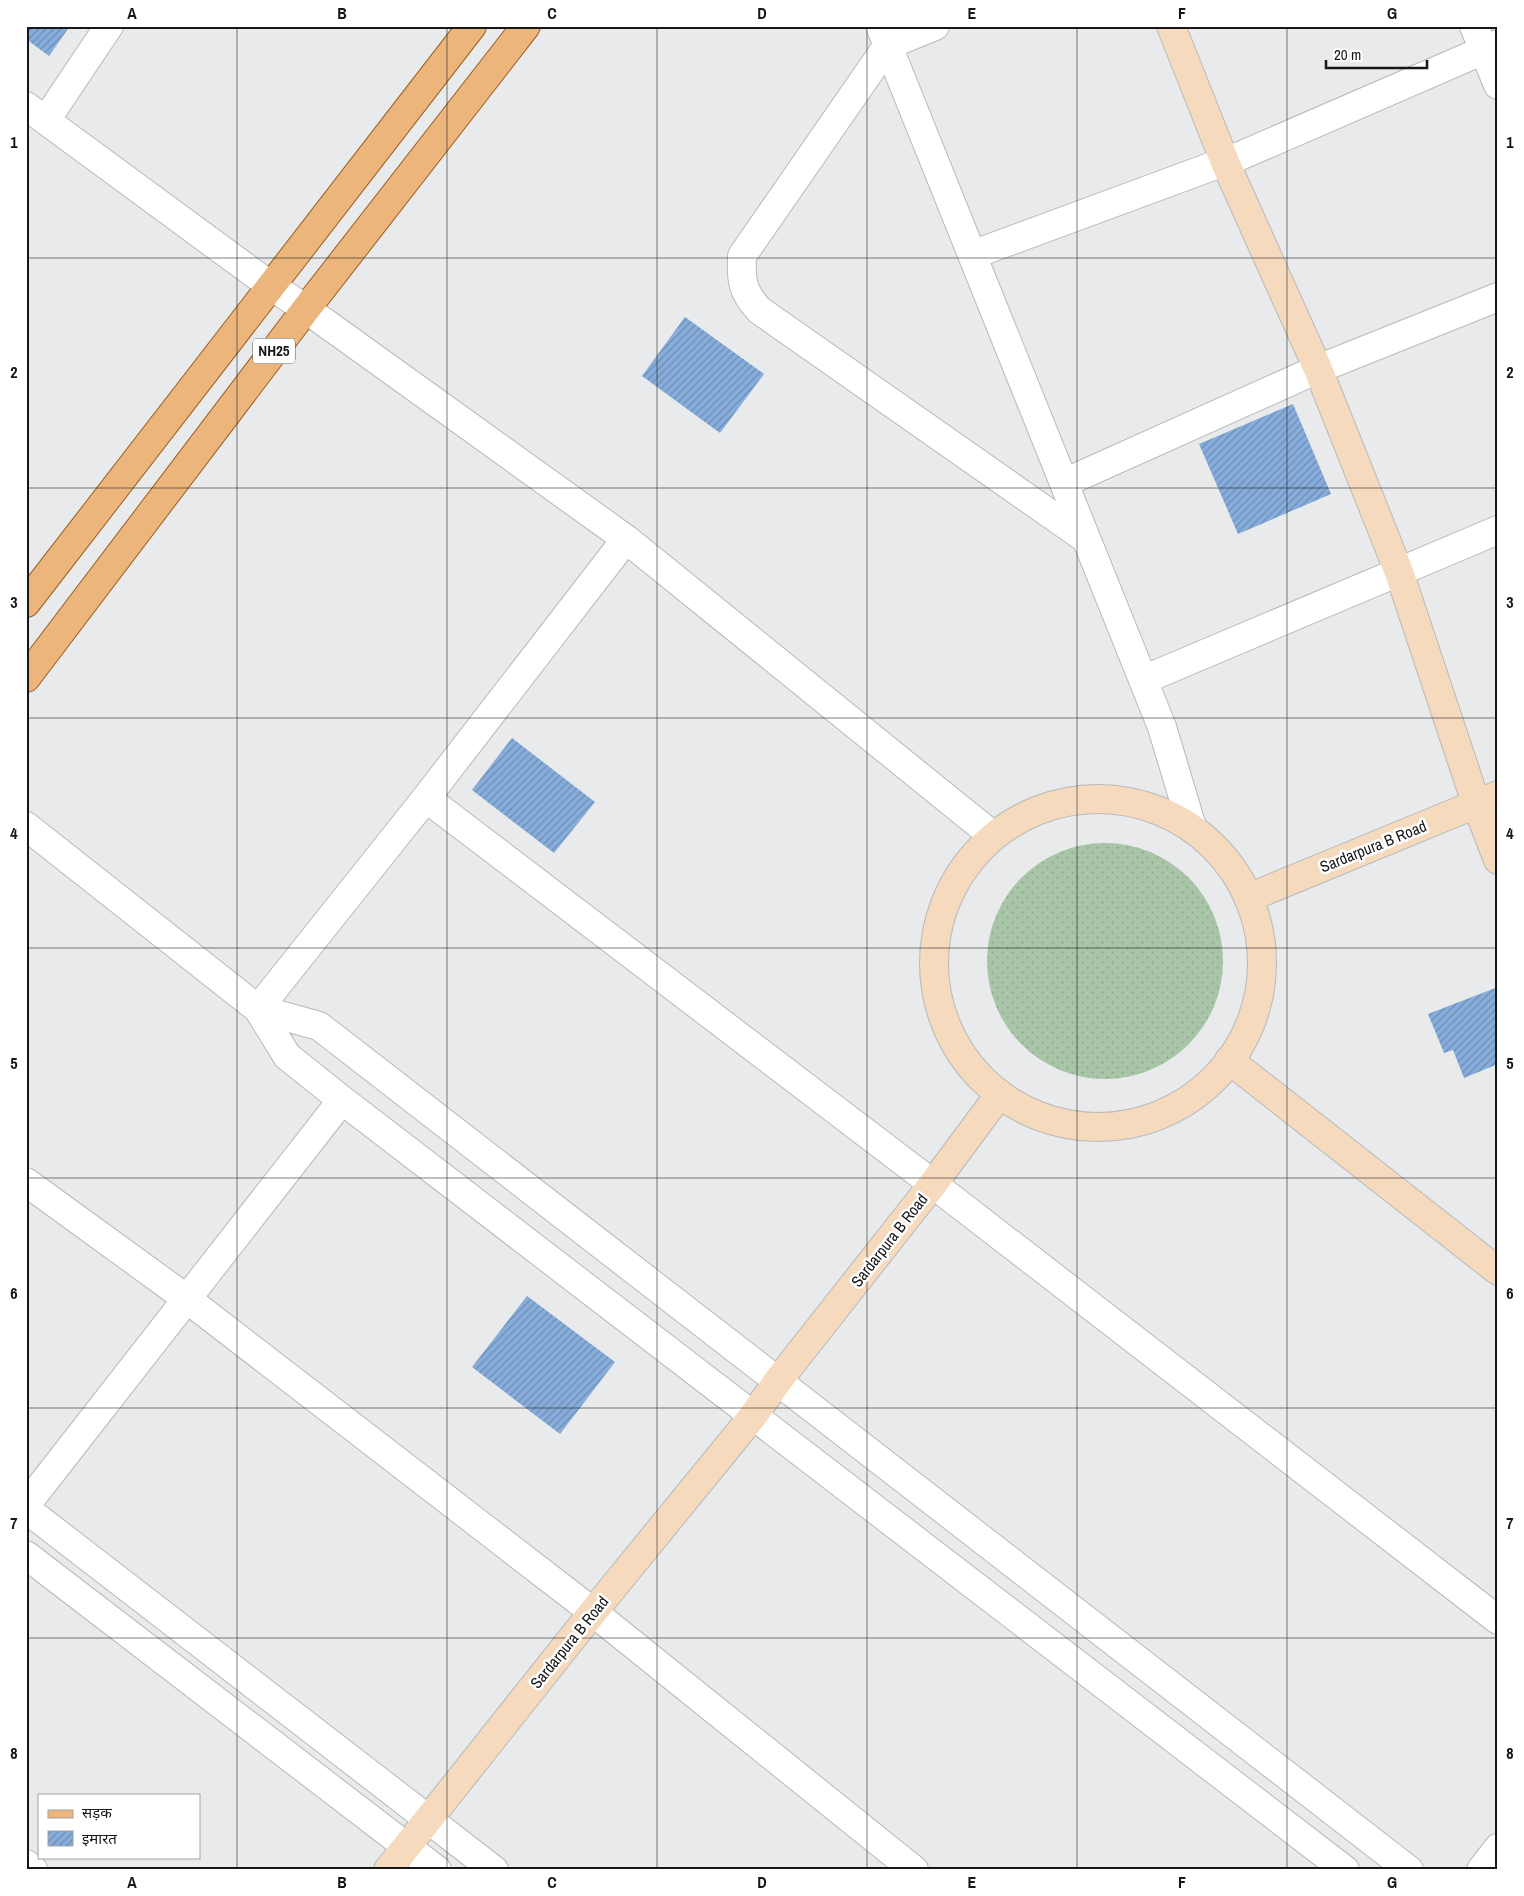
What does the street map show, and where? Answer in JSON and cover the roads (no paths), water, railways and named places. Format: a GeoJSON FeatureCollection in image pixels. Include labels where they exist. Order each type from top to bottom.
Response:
{"type":"FeatureCollection","features":[{"type":"Feature","properties":{"kind":"main road","name":"NH25"},"geometry":{"type":"LineString","coordinates":[[26,603],[472,26]]}},
{"type":"Feature","properties":{"kind":"main road","name":"NH25"},"geometry":{"type":"LineString","coordinates":[[26,678],[306,309],[526,26]]}},
{"type":"Feature","properties":{"kind":"street"},"geometry":{"type":"LineString","coordinates":[[108,26],[36,113],[271,286],[306,309],[626,539],[992,835]]}},
{"type":"Feature","properties":{"kind":"street"},"geometry":{"type":"LineString","coordinates":[[935,26],[884,36],[742,256],[741,276],[747,297],[759,310],[1086,539]]}},
{"type":"Feature","properties":{"kind":"street"},"geometry":{"type":"LineString","coordinates":[[1171,26],[1225,162],[1318,369],[1399,572],[1487,799],[1498,860]]}},
{"type":"Feature","properties":{"kind":"street"},"geometry":{"type":"LineString","coordinates":[[884,36],[1162,728],[1192,827]]}},
{"type":"Feature","properties":{"kind":"street"},"geometry":{"type":"LineString","coordinates":[[972,255],[1225,162],[1485,40],[1498,85]]}},
{"type":"Feature","properties":{"kind":"street"},"geometry":{"type":"LineString","coordinates":[[1064,483],[1318,369],[1498,297]]}},
{"type":"Feature","properties":{"kind":"street"},"geometry":{"type":"LineString","coordinates":[[1143,680],[1498,530]]}},
{"type":"Feature","properties":{"kind":"street"},"geometry":{"type":"LineString","coordinates":[[258,1009],[426,798],[626,539]]}},
{"type":"Feature","properties":{"kind":"street"},"geometry":{"type":"LineString","coordinates":[[426,798],[933,1184],[1498,1620]]}},
{"type":"Feature","properties":{"kind":"street"},"geometry":{"type":"LineString","coordinates":[[1100,798],[1140,803],[1192,827],[1233,868],[1258,919],[1263,976],[1248,1032],[1216,1079],[1163,1114],[1108,1128],[1050,1121],[999,1095],[959,1054],[934,990],[935,933],[955,879],[992,835],[1042,807],[1100,798]]}},
{"type":"Feature","properties":{"kind":"street","name":"Sardarpura B Road"},"geometry":{"type":"LineString","coordinates":[[1248,898],[1487,799]]}},
{"type":"Feature","properties":{"kind":"street"},"geometry":{"type":"LineString","coordinates":[[26,826],[258,1009],[287,1056],[342,1100],[1344,1870]]}},
{"type":"Feature","properties":{"kind":"street"},"geometry":{"type":"LineString","coordinates":[[258,1009],[318,1026],[1409,1870]]}},
{"type":"Feature","properties":{"kind":"street"},"geometry":{"type":"LineString","coordinates":[[1229,1060],[1498,1270]]}},
{"type":"Feature","properties":{"kind":"street","name":"Sardarpura B Road"},"geometry":{"type":"LineString","coordinates":[[388,1870],[593,1612],[753,1416],[777,1382],[933,1184],[999,1095]]}},
{"type":"Feature","properties":{"kind":"street"},"geometry":{"type":"LineString","coordinates":[[342,1100],[26,1507],[494,1870]]}},
{"type":"Feature","properties":{"kind":"street"},"geometry":{"type":"LineString","coordinates":[[26,1182],[187,1299],[593,1612],[914,1870]]}},
{"type":"Feature","properties":{"kind":"street"},"geometry":{"type":"LineString","coordinates":[[26,1555],[437,1870]]}},
{"type":"Feature","properties":{"kind":"street"},"geometry":{"type":"LineString","coordinates":[[1481,1870],[1498,1848]]}},
{"type":"Feature","properties":{"kind":"street"},"geometry":{"type":"LineString","coordinates":[[26,1864],[33,1870]]}}]}
